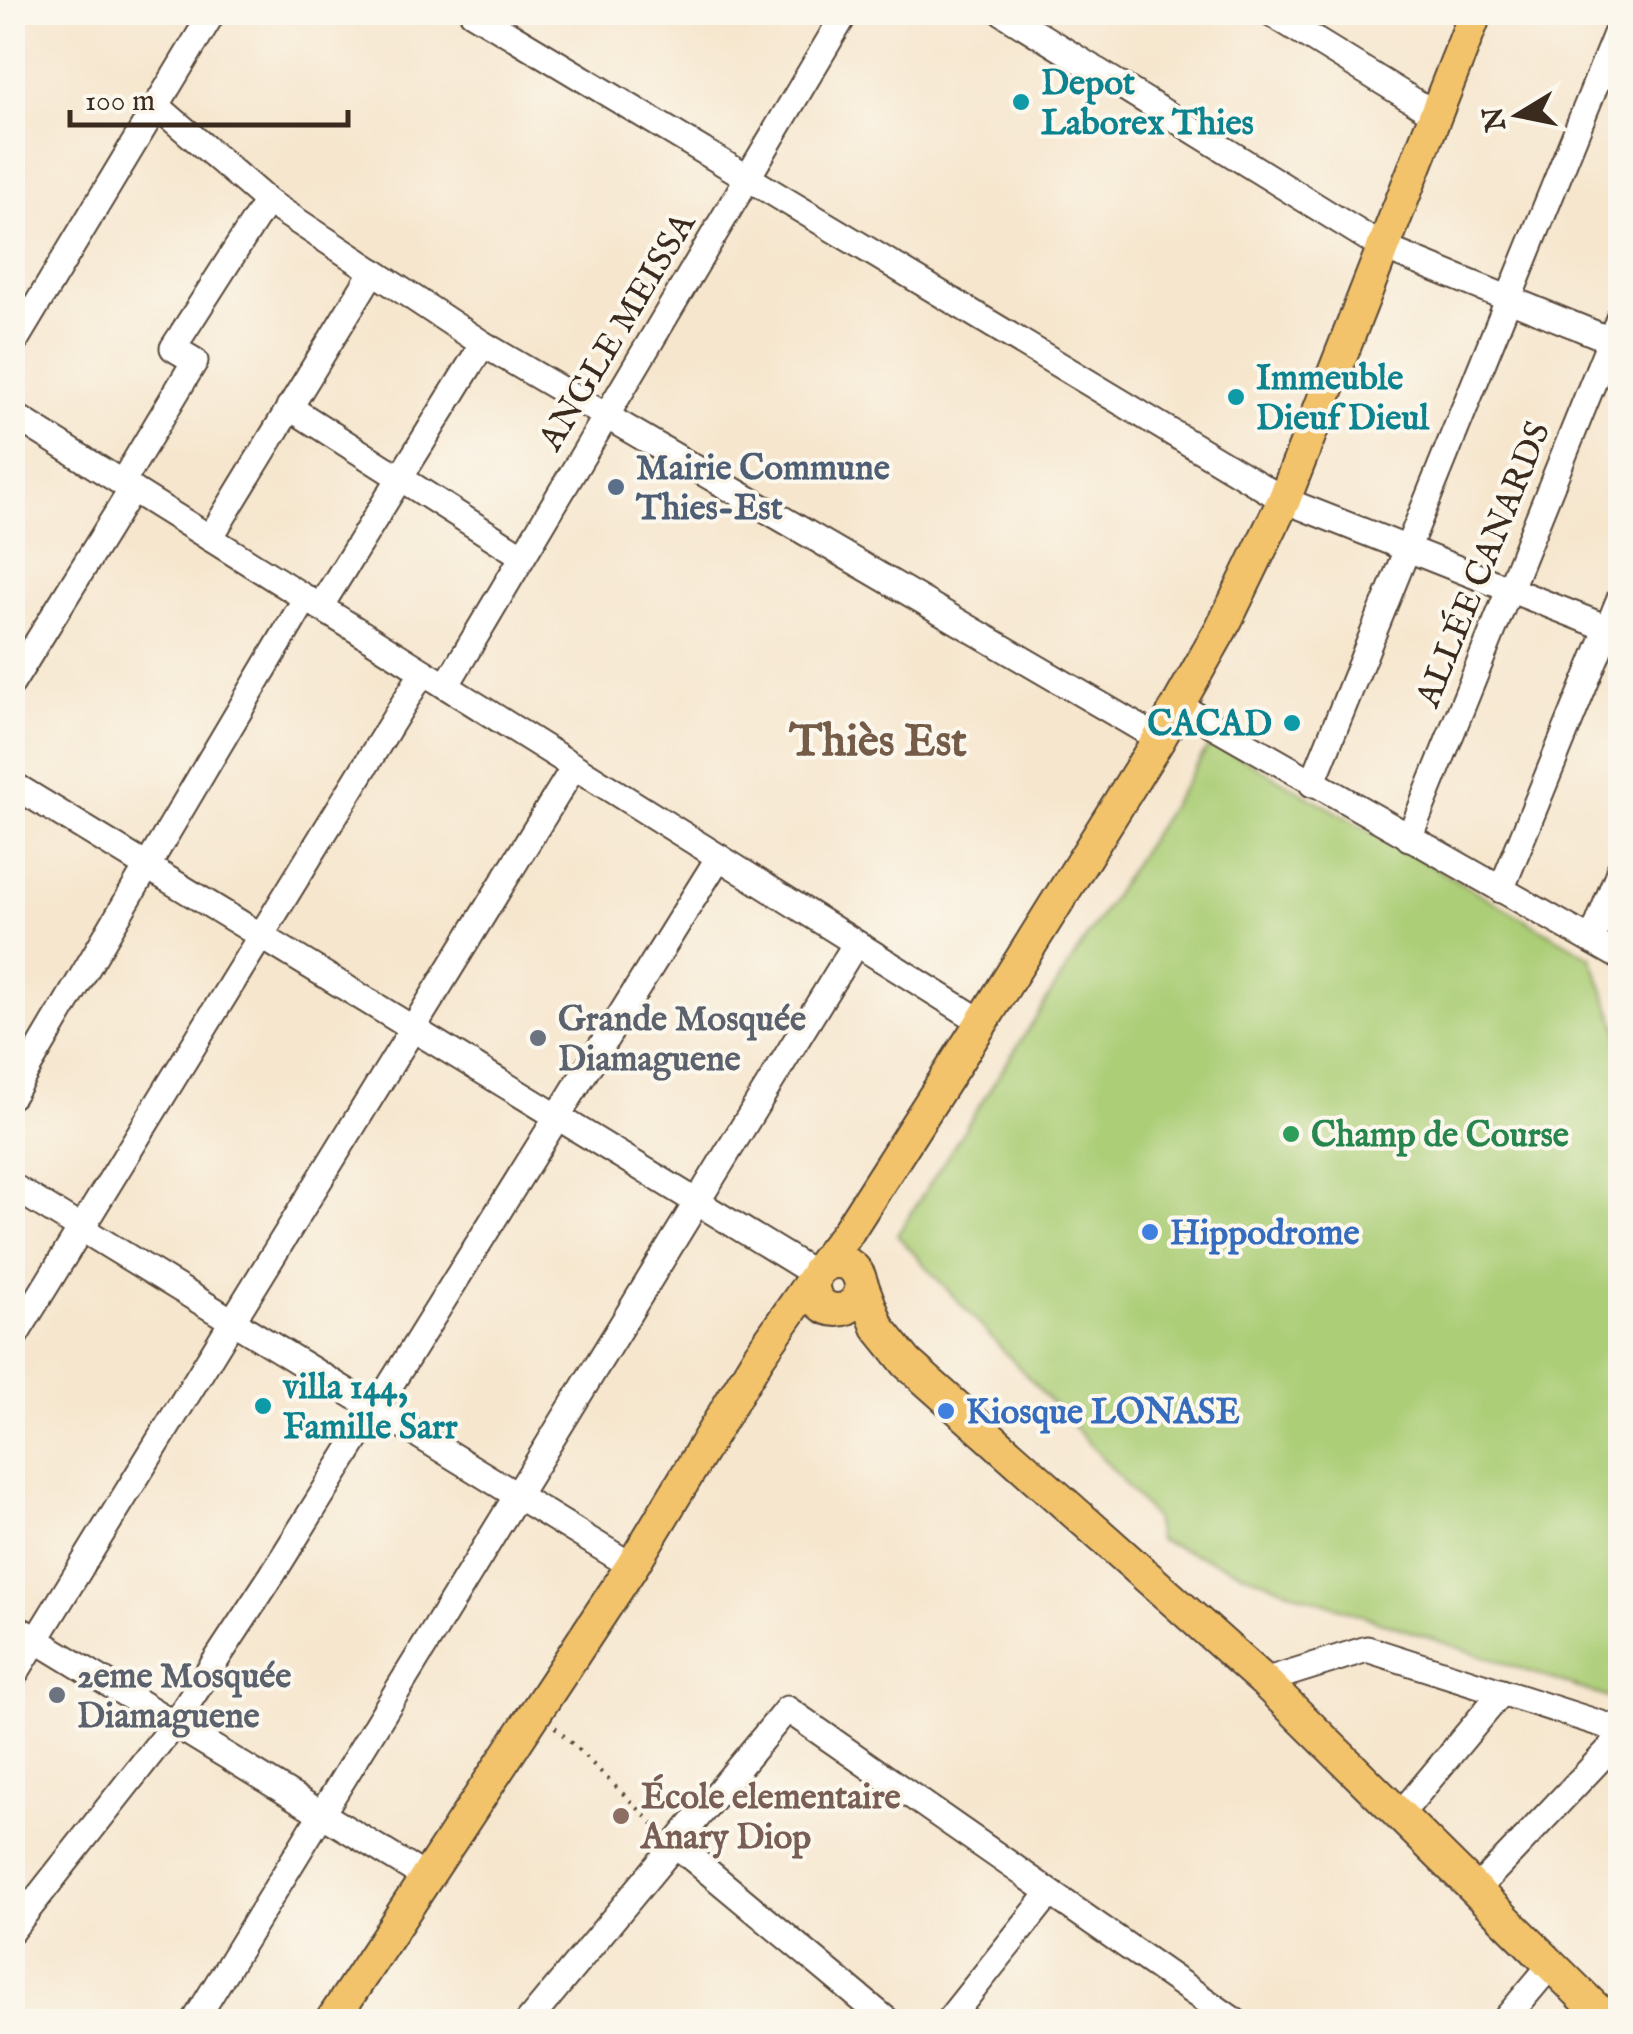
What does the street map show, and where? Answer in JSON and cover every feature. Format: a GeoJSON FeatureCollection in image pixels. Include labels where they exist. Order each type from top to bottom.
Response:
{"type":"FeatureCollection","features":[{"type":"Feature","properties":{"kind":"main road"},"geometry":{"type":"LineString","coordinates":[[331,2022],[632,1566],[759,1356],[821,1288],[868,1199],[1159,739],[1226,620],[1284,500],[1476,12]]}},
{"type":"Feature","properties":{"kind":"main road"},"geometry":{"type":"LineString","coordinates":[[821,1288],[858,1298],[868,1199]]}},
{"type":"Feature","properties":{"kind":"main road"},"geometry":{"type":"LineString","coordinates":[[859,1276],[878,1327],[907,1363],[1264,1681],[1609,2022]]}},
{"type":"Feature","properties":{"kind":"main road"},"geometry":{"type":"LineString","coordinates":[[821,1288],[874,1343],[907,1363]]}},
{"type":"Feature","properties":{"kind":"street"},"geometry":{"type":"LineString","coordinates":[[12,346],[213,12]]}},
{"type":"Feature","properties":{"kind":"street"},"geometry":{"type":"LineString","coordinates":[[472,12],[747,182],[1284,500],[1614,631]]}},
{"type":"Feature","properties":{"kind":"street","name":"ANGLE MEISSA"},"geometry":{"type":"LineString","coordinates":[[12,1341],[261,936],[522,554],[846,12]]}},
{"type":"Feature","properties":{"kind":"street"},"geometry":{"type":"LineString","coordinates":[[1002,12],[1382,247],[1510,299],[1617,334]]}},
{"type":"Feature","properties":{"kind":"street"},"geometry":{"type":"LineString","coordinates":[[1269,12],[1435,114]]}},
{"type":"Feature","properties":{"kind":"street"},"geometry":{"type":"LineString","coordinates":[[1312,784],[1620,24]]}},
{"type":"Feature","properties":{"kind":"street"},"geometry":{"type":"LineString","coordinates":[[156,106],[268,201],[483,344],[1159,739]]}},
{"type":"Feature","properties":{"kind":"street"},"geometry":{"type":"LineString","coordinates":[[12,683],[195,361],[173,348],[268,201]]}},
{"type":"Feature","properties":{"kind":"street"},"geometry":{"type":"LineString","coordinates":[[210,538],[373,271]]}},
{"type":"Feature","properties":{"kind":"street","name":"ALLÉE CANARDS"},"geometry":{"type":"LineString","coordinates":[[1409,838],[1617,334]]}},
{"type":"Feature","properties":{"kind":"street"},"geometry":{"type":"LineString","coordinates":[[12,1095],[313,603],[399,479],[483,344]]}},
{"type":"Feature","properties":{"kind":"street"},"geometry":{"type":"LineString","coordinates":[[288,407],[522,554]]}},
{"type":"Feature","properties":{"kind":"street"},"geometry":{"type":"LineString","coordinates":[[12,414],[982,1022]]}},
{"type":"Feature","properties":{"kind":"street"},"geometry":{"type":"LineString","coordinates":[[1501,890],[1614,631],[1620,598]]}},
{"type":"Feature","properties":{"kind":"street"},"geometry":{"type":"LineString","coordinates":[[1178,705],[1620,957]]}},
{"type":"Feature","properties":{"kind":"street"},"geometry":{"type":"LineString","coordinates":[[12,1679],[574,767]]}},
{"type":"Feature","properties":{"kind":"street"},"geometry":{"type":"LineString","coordinates":[[12,784],[697,1202],[821,1288]]}},
{"type":"Feature","properties":{"kind":"street"},"geometry":{"type":"LineString","coordinates":[[12,1930],[174,1724],[719,857]]}},
{"type":"Feature","properties":{"kind":"street"},"geometry":{"type":"LineString","coordinates":[[1592,940],[1620,870]]}},
{"type":"Feature","properties":{"kind":"street"},"geometry":{"type":"LineString","coordinates":[[194,2022],[856,943]]}},
{"type":"Feature","properties":{"kind":"street"},"geometry":{"type":"LineString","coordinates":[[12,1186],[632,1566]]}},
{"type":"Feature","properties":{"kind":"street"},"geometry":{"type":"LineString","coordinates":[[12,1625],[427,1878]]}},
{"type":"Feature","properties":{"kind":"street"},"geometry":{"type":"LineString","coordinates":[[1264,1681],[1367,1649],[1620,1730]]}},
{"type":"Feature","properties":{"kind":"street"},"geometry":{"type":"LineString","coordinates":[[1398,1816],[1502,1692]]}},
{"type":"Feature","properties":{"kind":"street"},"geometry":{"type":"LineString","coordinates":[[532,2020],[787,1709],[1236,2022]]}},
{"type":"Feature","properties":{"kind":"street"},"geometry":{"type":"LineString","coordinates":[[1475,1891],[1620,1738]]}},
{"type":"Feature","properties":{"kind":"street"},"geometry":{"type":"LineString","coordinates":[[675,1844],[889,2022]]}},
{"type":"Feature","properties":{"kind":"street"},"geometry":{"type":"LineString","coordinates":[[947,2022],[1049,1894]]}},
{"type":"Feature","properties":{"kind":"street"},"geometry":{"type":"LineString","coordinates":[[1504,2022],[1550,1966]]}},
{"type":"Feature","properties":{"kind":"path"},"geometry":{"type":"LineString","coordinates":[[537,1710],[675,1844]]}},
{"type":"Feature","properties":{"kind":"green space","name":"Champ de Course"},"geometry":{"type":"Polygon","coordinates":[[[1212,741],[1591,957],[1620,1034],[1620,1702],[1299,1594],[1158,1540],[1154,1518],[1108,1464],[897,1235],[1212,741]]]}},
{"type":"Feature","properties":{"kind":"place","name":"Depot Laborex Thies"},"geometry":{"type":"Point","coordinates":[1021,102]}},
{"type":"Feature","properties":{"kind":"place","name":"Immeuble Dieuf Dieul"},"geometry":{"type":"Point","coordinates":[1236,397]}},
{"type":"Feature","properties":{"kind":"place","name":"Mairie Commune Thies-Est"},"geometry":{"type":"Point","coordinates":[616,487]}},
{"type":"Feature","properties":{"kind":"place","name":"CACAD"},"geometry":{"type":"Point","coordinates":[1292,723]}},
{"type":"Feature","properties":{"kind":"place","name":"Grande Mosquée Diamaguene"},"geometry":{"type":"Point","coordinates":[538,1038]}},
{"type":"Feature","properties":{"kind":"place","name":"Champ de Course"},"geometry":{"type":"Point","coordinates":[1291,1134]}},
{"type":"Feature","properties":{"kind":"place","name":"Hippodrome"},"geometry":{"type":"Point","coordinates":[1150,1232]}},
{"type":"Feature","properties":{"kind":"place","name":"villa 144, Famille Sarr"},"geometry":{"type":"Point","coordinates":[263,1406]}},
{"type":"Feature","properties":{"kind":"place","name":"Kiosque LONASE"},"geometry":{"type":"Point","coordinates":[946,1411]}},
{"type":"Feature","properties":{"kind":"place","name":"2eme Mosquée Diamaguene"},"geometry":{"type":"Point","coordinates":[57,1695]}},
{"type":"Feature","properties":{"kind":"place","name":"École elementaire Anary Diop"},"geometry":{"type":"Point","coordinates":[621,1816]}},
{"type":"Feature","properties":{"kind":"district","name":"Thiès Est"},"geometry":{"type":"Point","coordinates":[878,739]}}]}
